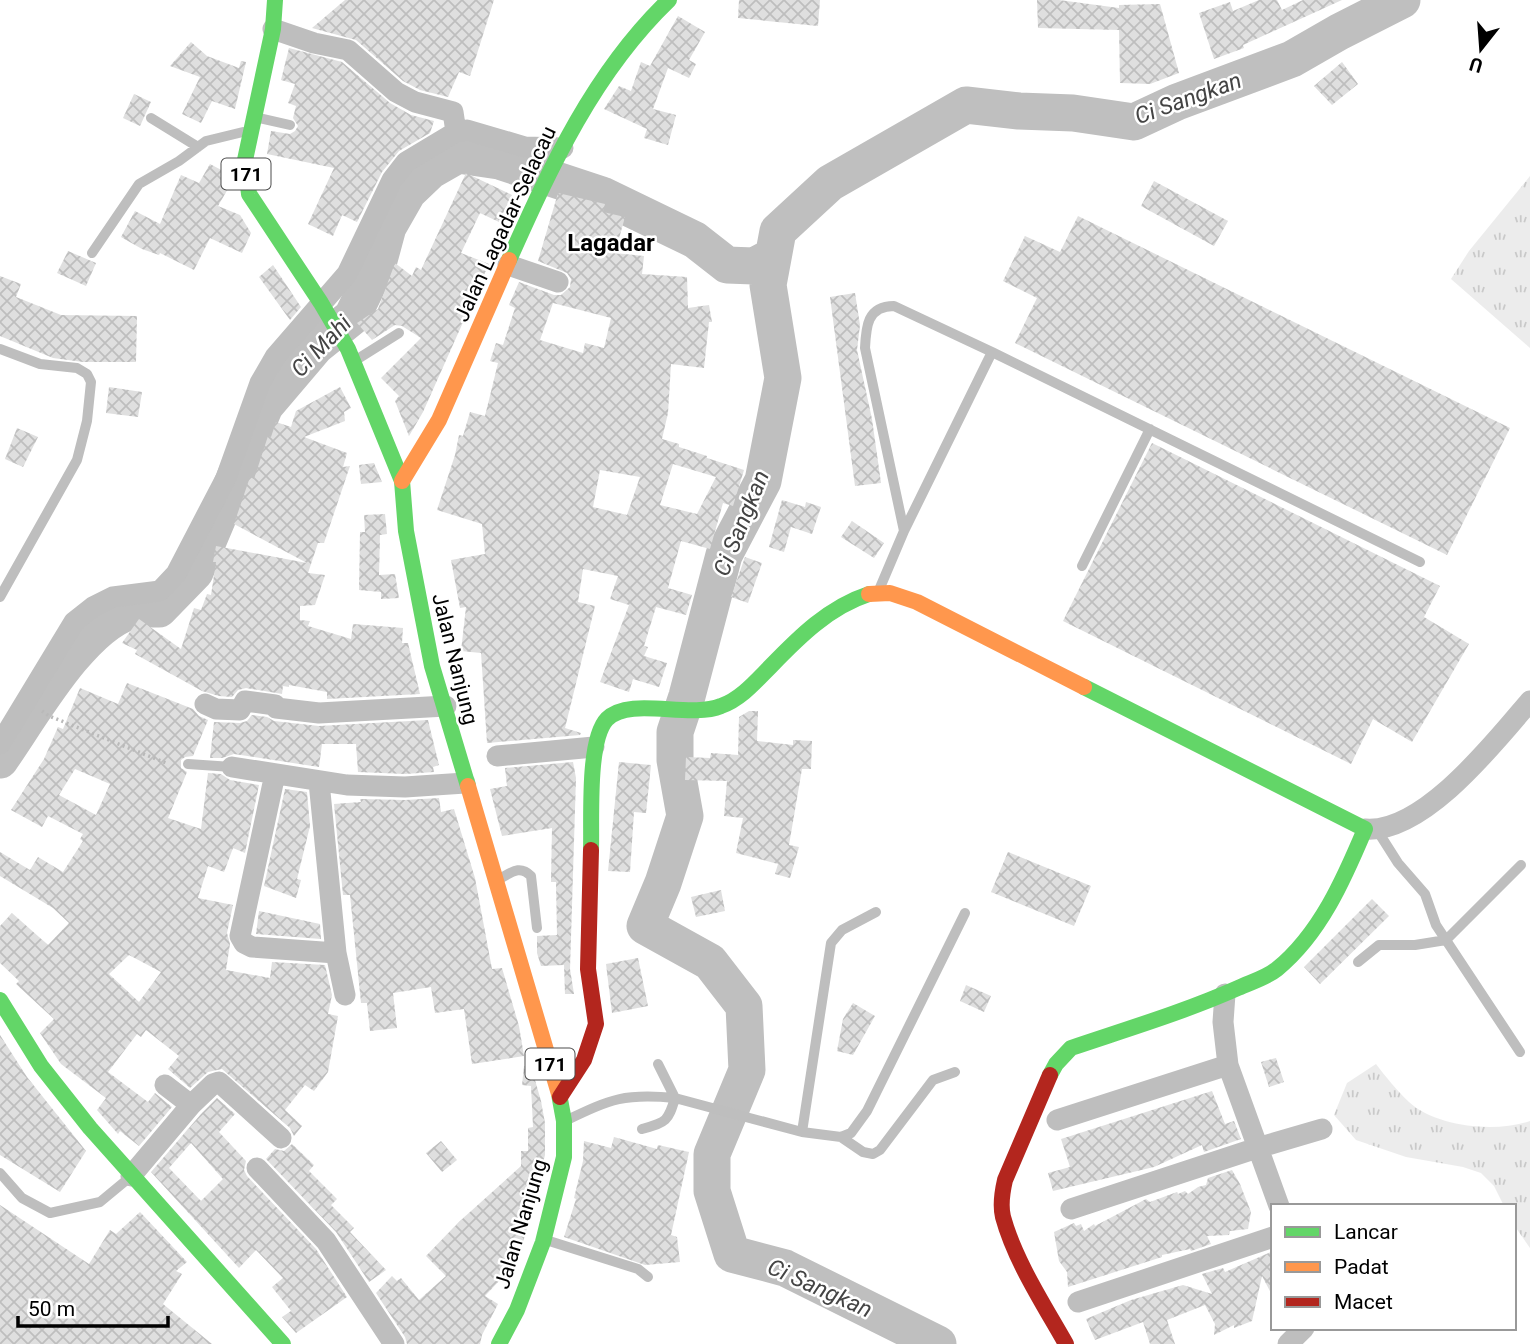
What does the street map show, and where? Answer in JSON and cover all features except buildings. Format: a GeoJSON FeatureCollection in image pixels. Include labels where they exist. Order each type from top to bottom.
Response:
{"type":"FeatureCollection","features":[{"type":"Feature","properties":{"kind":"street","name":"Jalan Nanjung"},"geometry":{"type":"LineString","coordinates":[[275,0],[273,29],[245,160],[249,194],[335,325],[351,355],[402,481],[406,531],[432,666],[560,1097],[564,1121],[564,1157],[543,1239],[517,1310],[499,1344]]}},
{"type":"Feature","properties":{"kind":"street","name":"Jalan Lagadar-Selacau"},"geometry":{"type":"LineString","coordinates":[[402,481],[439,420],[541,188],[593,91],[648,21],[669,0]]}},
{"type":"Feature","properties":{"kind":"street"},"geometry":{"type":"LineString","coordinates":[[273,29],[314,43],[348,50],[396,92],[415,102],[453,112],[456,132]]}},
{"type":"Feature","properties":{"kind":"street"},"geometry":{"type":"LineString","coordinates":[[0,744],[74,622],[93,607],[113,597],[160,591],[176,574],[226,478],[260,383],[275,357],[347,274],[399,170],[415,155],[456,132],[467,130],[525,147],[563,148]]}},
{"type":"Feature","properties":{"kind":"street"},"geometry":{"type":"LineString","coordinates":[[508,265],[558,282]]}},
{"type":"Feature","properties":{"kind":"street"},"geometry":{"type":"LineString","coordinates":[[560,1097],[584,1060],[596,1024],[588,970],[594,747],[605,721],[616,712],[632,708],[686,713],[710,711],[736,699],[810,628],[830,612],[864,595],[895,594],[917,602],[1371,830],[1399,822],[1438,799],[1489,749],[1530,701]]}},
{"type":"Feature","properties":{"kind":"street"},"geometry":{"type":"LineString","coordinates":[[205,704],[216,709],[240,710],[245,701],[319,713],[446,706]]}},
{"type":"Feature","properties":{"kind":"street"},"geometry":{"type":"LineString","coordinates":[[497,756],[594,747]]}},
{"type":"Feature","properties":{"kind":"street"},"geometry":{"type":"LineString","coordinates":[[232,767],[347,785],[405,788],[465,783]]}},
{"type":"Feature","properties":{"kind":"street"},"geometry":{"type":"LineString","coordinates":[[275,774],[240,936],[252,947],[336,953]]}},
{"type":"Feature","properties":{"kind":"street"},"geometry":{"type":"LineString","coordinates":[[319,782],[336,953],[345,995]]}},
{"type":"Feature","properties":{"kind":"street"},"geometry":{"type":"LineString","coordinates":[[1066,1344],[1023,1266],[1003,1217],[1001,1198],[1008,1172],[1044,1085],[1056,1064],[1071,1048],[1225,994],[1274,971],[1304,943],[1371,830]]}},
{"type":"Feature","properties":{"kind":"street"},"geometry":{"type":"LineString","coordinates":[[1225,994],[1223,1022],[1228,1065],[1278,1204]]}},
{"type":"Feature","properties":{"kind":"street"},"geometry":{"type":"LineString","coordinates":[[0,1000],[19,1036],[78,1112],[131,1176],[281,1343]]}},
{"type":"Feature","properties":{"kind":"street"},"geometry":{"type":"LineString","coordinates":[[1057,1120],[1228,1065]]}},
{"type":"Feature","properties":{"kind":"street"},"geometry":{"type":"LineString","coordinates":[[131,1176],[191,1105],[212,1084],[219,1082],[281,1138]]}},
{"type":"Feature","properties":{"kind":"street"},"geometry":{"type":"LineString","coordinates":[[165,1085],[191,1105]]}},
{"type":"Feature","properties":{"kind":"street"},"geometry":{"type":"LineString","coordinates":[[1072,1209],[1322,1129]]}},
{"type":"Feature","properties":{"kind":"street"},"geometry":{"type":"LineString","coordinates":[[257,1168],[326,1241],[394,1344]]}},
{"type":"Feature","properties":{"kind":"street"},"geometry":{"type":"LineString","coordinates":[[1078,1302],[1271,1238]]}},
{"type":"Feature","properties":{"kind":"lane"},"geometry":{"type":"LineString","coordinates":[[151,118],[198,147]]}},
{"type":"Feature","properties":{"kind":"lane"},"geometry":{"type":"LineString","coordinates":[[92,253],[139,184],[179,161],[206,141],[251,124],[289,124]]}},
{"type":"Feature","properties":{"kind":"lane"},"geometry":{"type":"LineString","coordinates":[[904,531],[865,348],[866,327],[872,314],[884,306],[894,306],[992,352],[1420,562]]}},
{"type":"Feature","properties":{"kind":"lane"},"geometry":{"type":"LineString","coordinates":[[351,355],[399,333]]}},
{"type":"Feature","properties":{"kind":"lane"},"geometry":{"type":"LineString","coordinates":[[0,349],[40,365],[76,368],[87,374],[91,382],[87,421],[77,460],[0,597]]}},
{"type":"Feature","properties":{"kind":"lane"},"geometry":{"type":"LineString","coordinates":[[878,593],[904,531],[992,352]]}},
{"type":"Feature","properties":{"kind":"lane"},"geometry":{"type":"LineString","coordinates":[[1082,566],[1150,429]]}},
{"type":"Feature","properties":{"kind":"lane"},"geometry":{"type":"LineString","coordinates":[[188,764],[232,767]]}},
{"type":"Feature","properties":{"kind":"lane"},"geometry":{"type":"LineString","coordinates":[[1371,830],[1425,894],[1436,925],[1520,1052]]}},
{"type":"Feature","properties":{"kind":"lane"},"geometry":{"type":"LineString","coordinates":[[1358,962],[1379,945],[1415,945],[1447,940],[1521,865]]}},
{"type":"Feature","properties":{"kind":"lane"},"geometry":{"type":"LineString","coordinates":[[495,881],[519,869],[526,870],[531,876],[537,928]]}},
{"type":"Feature","properties":{"kind":"lane"},"geometry":{"type":"LineString","coordinates":[[802,1132],[831,943],[842,930],[876,912]]}},
{"type":"Feature","properties":{"kind":"lane"},"geometry":{"type":"LineString","coordinates":[[841,1137],[850,1133],[867,1111],[965,913]]}},
{"type":"Feature","properties":{"kind":"lane"},"geometry":{"type":"LineString","coordinates":[[642,1129],[661,1124],[669,1118],[675,1098],[658,1063]]}},
{"type":"Feature","properties":{"kind":"lane"},"geometry":{"type":"LineString","coordinates":[[564,1121],[607,1101],[629,1096],[675,1098],[802,1132],[841,1137],[863,1152],[873,1154],[880,1150],[933,1080],[955,1072]]}},
{"type":"Feature","properties":{"kind":"lane"},"geometry":{"type":"LineString","coordinates":[[0,1172],[22,1198],[50,1213],[100,1202],[131,1176]]}},
{"type":"Feature","properties":{"kind":"lane"},"geometry":{"type":"LineString","coordinates":[[543,1239],[638,1269],[648,1277]]}},
{"type":"Feature","properties":{"kind":"path"},"geometry":{"type":"LineString","coordinates":[[50,716],[166,763]]}},
{"type":"Feature","properties":{"kind":"green space"},"geometry":{"type":"Polygon","coordinates":[[[1530,176],[1530,348],[1451,279],[1469,251],[1530,176]]]}},
{"type":"Feature","properties":{"kind":"green space"},"geometry":{"type":"Polygon","coordinates":[[[1376,1064],[1409,1102],[1435,1117],[1484,1127],[1501,1127],[1530,1121],[1530,1248],[1516,1228],[1516,1204],[1503,1204],[1494,1186],[1481,1173],[1463,1167],[1406,1157],[1356,1140],[1334,1115],[1347,1083],[1376,1064]]]}},
{"type":"Feature","properties":{"kind":"waterway","name":"Ci Sangkan"},"geometry":{"type":"LineString","coordinates":[[938,1344],[785,1268],[732,1254],[712,1191],[712,1154],[747,1070],[744,1006],[710,962],[645,926],[663,883],[685,816],[675,760],[675,732],[724,555],[763,481],[783,378],[768,285],[778,231],[830,183],[966,105],[1073,113],[1134,122],[1177,102],[1292,59],[1402,0]]}},
{"type":"Feature","properties":{"kind":"waterway","name":"Ci Mahi"},"geometry":{"type":"LineString","coordinates":[[0,760],[58,675],[93,635],[112,620],[131,611],[159,609],[195,572],[265,406],[316,346],[352,317],[378,264],[388,227],[408,192],[430,171],[458,155],[499,161],[602,195],[695,240],[727,265],[754,266],[773,256]]}},
{"type":"Feature","properties":{"kind":"traffic: fast"},"geometry":{"type":"LineString","coordinates":[[275,0],[273,29],[245,160],[249,194],[348,349],[402,481],[406,531],[432,666],[468,786]]}},
{"type":"Feature","properties":{"kind":"traffic: fast"},"geometry":{"type":"LineString","coordinates":[[509,260],[558,155],[596,89],[642,28],[669,0]]}},
{"type":"Feature","properties":{"kind":"traffic: fast"},"geometry":{"type":"LineString","coordinates":[[591,850],[593,762],[596,744],[607,719],[617,712],[630,709],[693,710],[728,703],[748,689],[792,644],[816,624],[841,607],[869,594]]}},
{"type":"Feature","properties":{"kind":"traffic: fast"},"geometry":{"type":"LineString","coordinates":[[1050,1075],[1071,1048],[1197,1005],[1277,969],[1318,923],[1339,886],[1365,829],[1084,687]]}},
{"type":"Feature","properties":{"kind":"traffic: fast"},"geometry":{"type":"LineString","coordinates":[[0,1000],[41,1066],[90,1128],[283,1344]]}},
{"type":"Feature","properties":{"kind":"traffic: fast"},"geometry":{"type":"LineString","coordinates":[[499,1344],[517,1310],[543,1242],[564,1157],[564,1121],[559,1094]]}},
{"type":"Feature","properties":{"kind":"traffic: slow"},"geometry":{"type":"LineString","coordinates":[[402,481],[439,420],[509,260]]}},
{"type":"Feature","properties":{"kind":"traffic: slow"},"geometry":{"type":"LineString","coordinates":[[869,594],[890,593],[917,602],[1084,687]]}},
{"type":"Feature","properties":{"kind":"traffic: slow"},"geometry":{"type":"LineString","coordinates":[[468,786],[559,1094]]}},
{"type":"Feature","properties":{"kind":"traffic: jam"},"geometry":{"type":"LineString","coordinates":[[560,1097],[584,1060],[596,1024],[588,969],[591,850]]}},
{"type":"Feature","properties":{"kind":"traffic: jam"},"geometry":{"type":"LineString","coordinates":[[1050,1075],[1005,1180],[1002,1208],[1008,1233],[1022,1266],[1066,1344]]}},
{"type":"Feature","properties":{"kind":"district","name":"Lagadar"},"geometry":{"type":"Point","coordinates":[611,243]}}]}
